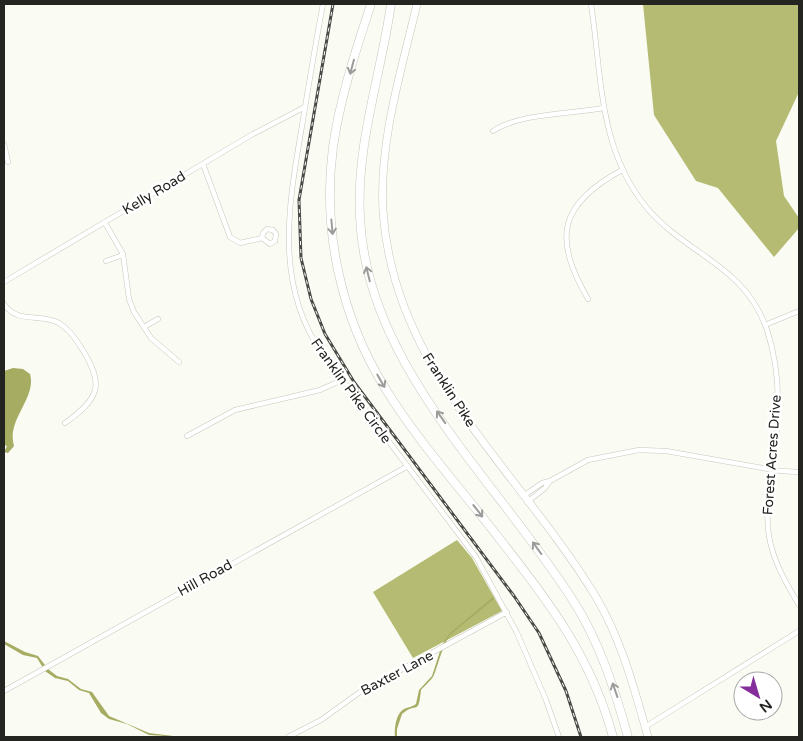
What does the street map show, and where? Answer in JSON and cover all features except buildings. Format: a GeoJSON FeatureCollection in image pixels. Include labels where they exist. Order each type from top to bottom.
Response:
{"type":"FeatureCollection","features":[{"type":"Feature","properties":{"kind":"highway"},"geometry":{"type":"LineString","coordinates":[[360,37],[366,4]]}},
{"type":"Feature","properties":{"kind":"highway"},"geometry":{"type":"LineString","coordinates":[[371,4],[360,37],[335,134],[330,184],[334,248],[352,318],[368,358],[394,402],[564,624],[594,681],[613,737]]}},
{"type":"Feature","properties":{"kind":"highway"},"geometry":{"type":"LineString","coordinates":[[391,4],[362,157],[360,217],[368,273],[384,324],[408,371],[575,603],[611,681],[628,737]]}},
{"type":"Feature","properties":{"kind":"main road","name":"Franklin Pike"},"geometry":{"type":"LineString","coordinates":[[417,4],[384,156],[383,210],[389,258],[404,309],[426,359],[451,397],[586,582],[608,620],[631,674],[648,737]]}},
{"type":"Feature","properties":{"kind":"street","name":"Franklin Pike Circle"},"geometry":{"type":"LineString","coordinates":[[322,4],[289,203],[289,263],[298,303],[308,330],[342,380],[476,557],[507,612],[538,680],[559,737]]}},
{"type":"Feature","properties":{"kind":"street","name":"Forest Acres Drive"},"geometry":{"type":"LineString","coordinates":[[591,4],[603,108],[608,132],[622,170],[638,196],[664,225],[740,282],[754,301],[765,325],[773,354],[777,386],[777,426],[767,505],[771,544],[784,578],[799,605]]}},
{"type":"Feature","properties":{"kind":"street","name":"Kelly Road"},"geometry":{"type":"LineString","coordinates":[[4,282],[203,164],[305,107]]}},
{"type":"Feature","properties":{"kind":"street"},"geometry":{"type":"LineString","coordinates":[[493,131],[503,125],[603,108]]}},
{"type":"Feature","properties":{"kind":"street"},"geometry":{"type":"LineString","coordinates":[[4,144],[8,162]]}},
{"type":"Feature","properties":{"kind":"street"},"geometry":{"type":"LineString","coordinates":[[203,164],[230,237],[242,243],[262,238]]}},
{"type":"Feature","properties":{"kind":"street"},"geometry":{"type":"LineString","coordinates":[[588,299],[569,260],[566,243],[568,225],[575,208],[585,195],[622,170]]}},
{"type":"Feature","properties":{"kind":"street"},"geometry":{"type":"LineString","coordinates":[[105,223],[123,255],[130,302],[155,342],[178,362]]}},
{"type":"Feature","properties":{"kind":"street"},"geometry":{"type":"LineString","coordinates":[[106,261],[123,255]]}},
{"type":"Feature","properties":{"kind":"street"},"geometry":{"type":"LineString","coordinates":[[4,304],[15,315],[45,319],[62,325],[74,336],[92,364],[96,380],[92,400],[86,408],[65,423]]}},
{"type":"Feature","properties":{"kind":"street"},"geometry":{"type":"LineString","coordinates":[[765,325],[799,311]]}},
{"type":"Feature","properties":{"kind":"street"},"geometry":{"type":"LineString","coordinates":[[144,327],[158,318]]}},
{"type":"Feature","properties":{"kind":"street"},"geometry":{"type":"LineString","coordinates":[[187,436],[235,410],[320,390],[342,380]]}},
{"type":"Feature","properties":{"kind":"street"},"geometry":{"type":"LineString","coordinates":[[525,499],[542,483],[550,481],[588,460],[639,450],[666,451],[799,472]]}},
{"type":"Feature","properties":{"kind":"street","name":"Hill Road"},"geometry":{"type":"LineString","coordinates":[[4,691],[408,466]]}},
{"type":"Feature","properties":{"kind":"street","name":"Baxter Lane"},"geometry":{"type":"LineString","coordinates":[[288,737],[324,718],[360,692],[507,612]]}},
{"type":"Feature","properties":{"kind":"street"},"geometry":{"type":"LineString","coordinates":[[645,727],[799,631]]}},
{"type":"Feature","properties":{"kind":"shaded area"},"geometry":{"type":"Polygon","coordinates":[[[643,4],[799,4],[799,92],[776,141],[784,196],[799,218],[799,228],[774,257],[718,188],[696,181],[654,115],[643,4]]]}},
{"type":"Feature","properties":{"kind":"shaded area"},"geometry":{"type":"Polygon","coordinates":[[[13,368],[23,369],[30,374],[31,383],[14,427],[14,446],[8,453],[4,452],[7,446],[4,445],[4,371],[13,368]]]}},
{"type":"Feature","properties":{"kind":"shaded area"},"geometry":{"type":"Polygon","coordinates":[[[457,540],[472,558],[502,611],[413,658],[373,592],[457,540]]]}},
{"type":"Feature","properties":{"kind":"shaded area"},"geometry":{"type":"Polygon","coordinates":[[[493,597],[494,599],[450,635],[434,675],[421,690],[418,706],[402,714],[397,729],[397,737],[395,737],[395,726],[399,714],[404,709],[416,704],[419,690],[432,676],[442,645],[449,634],[493,597]]]}},
{"type":"Feature","properties":{"kind":"shaded area"},"geometry":{"type":"Polygon","coordinates":[[[4,641],[25,652],[38,656],[48,669],[57,676],[68,679],[81,689],[92,692],[109,716],[149,733],[181,737],[149,735],[127,724],[109,719],[101,713],[89,693],[79,690],[68,681],[55,678],[45,671],[37,658],[23,655],[4,644],[4,641]]]}},
{"type":"Feature","properties":{"kind":"railway"},"geometry":{"type":"LineString","coordinates":[[333,4],[299,200],[301,258],[311,299],[325,334],[354,382],[514,596],[539,633],[566,691],[581,737]]}}]}
